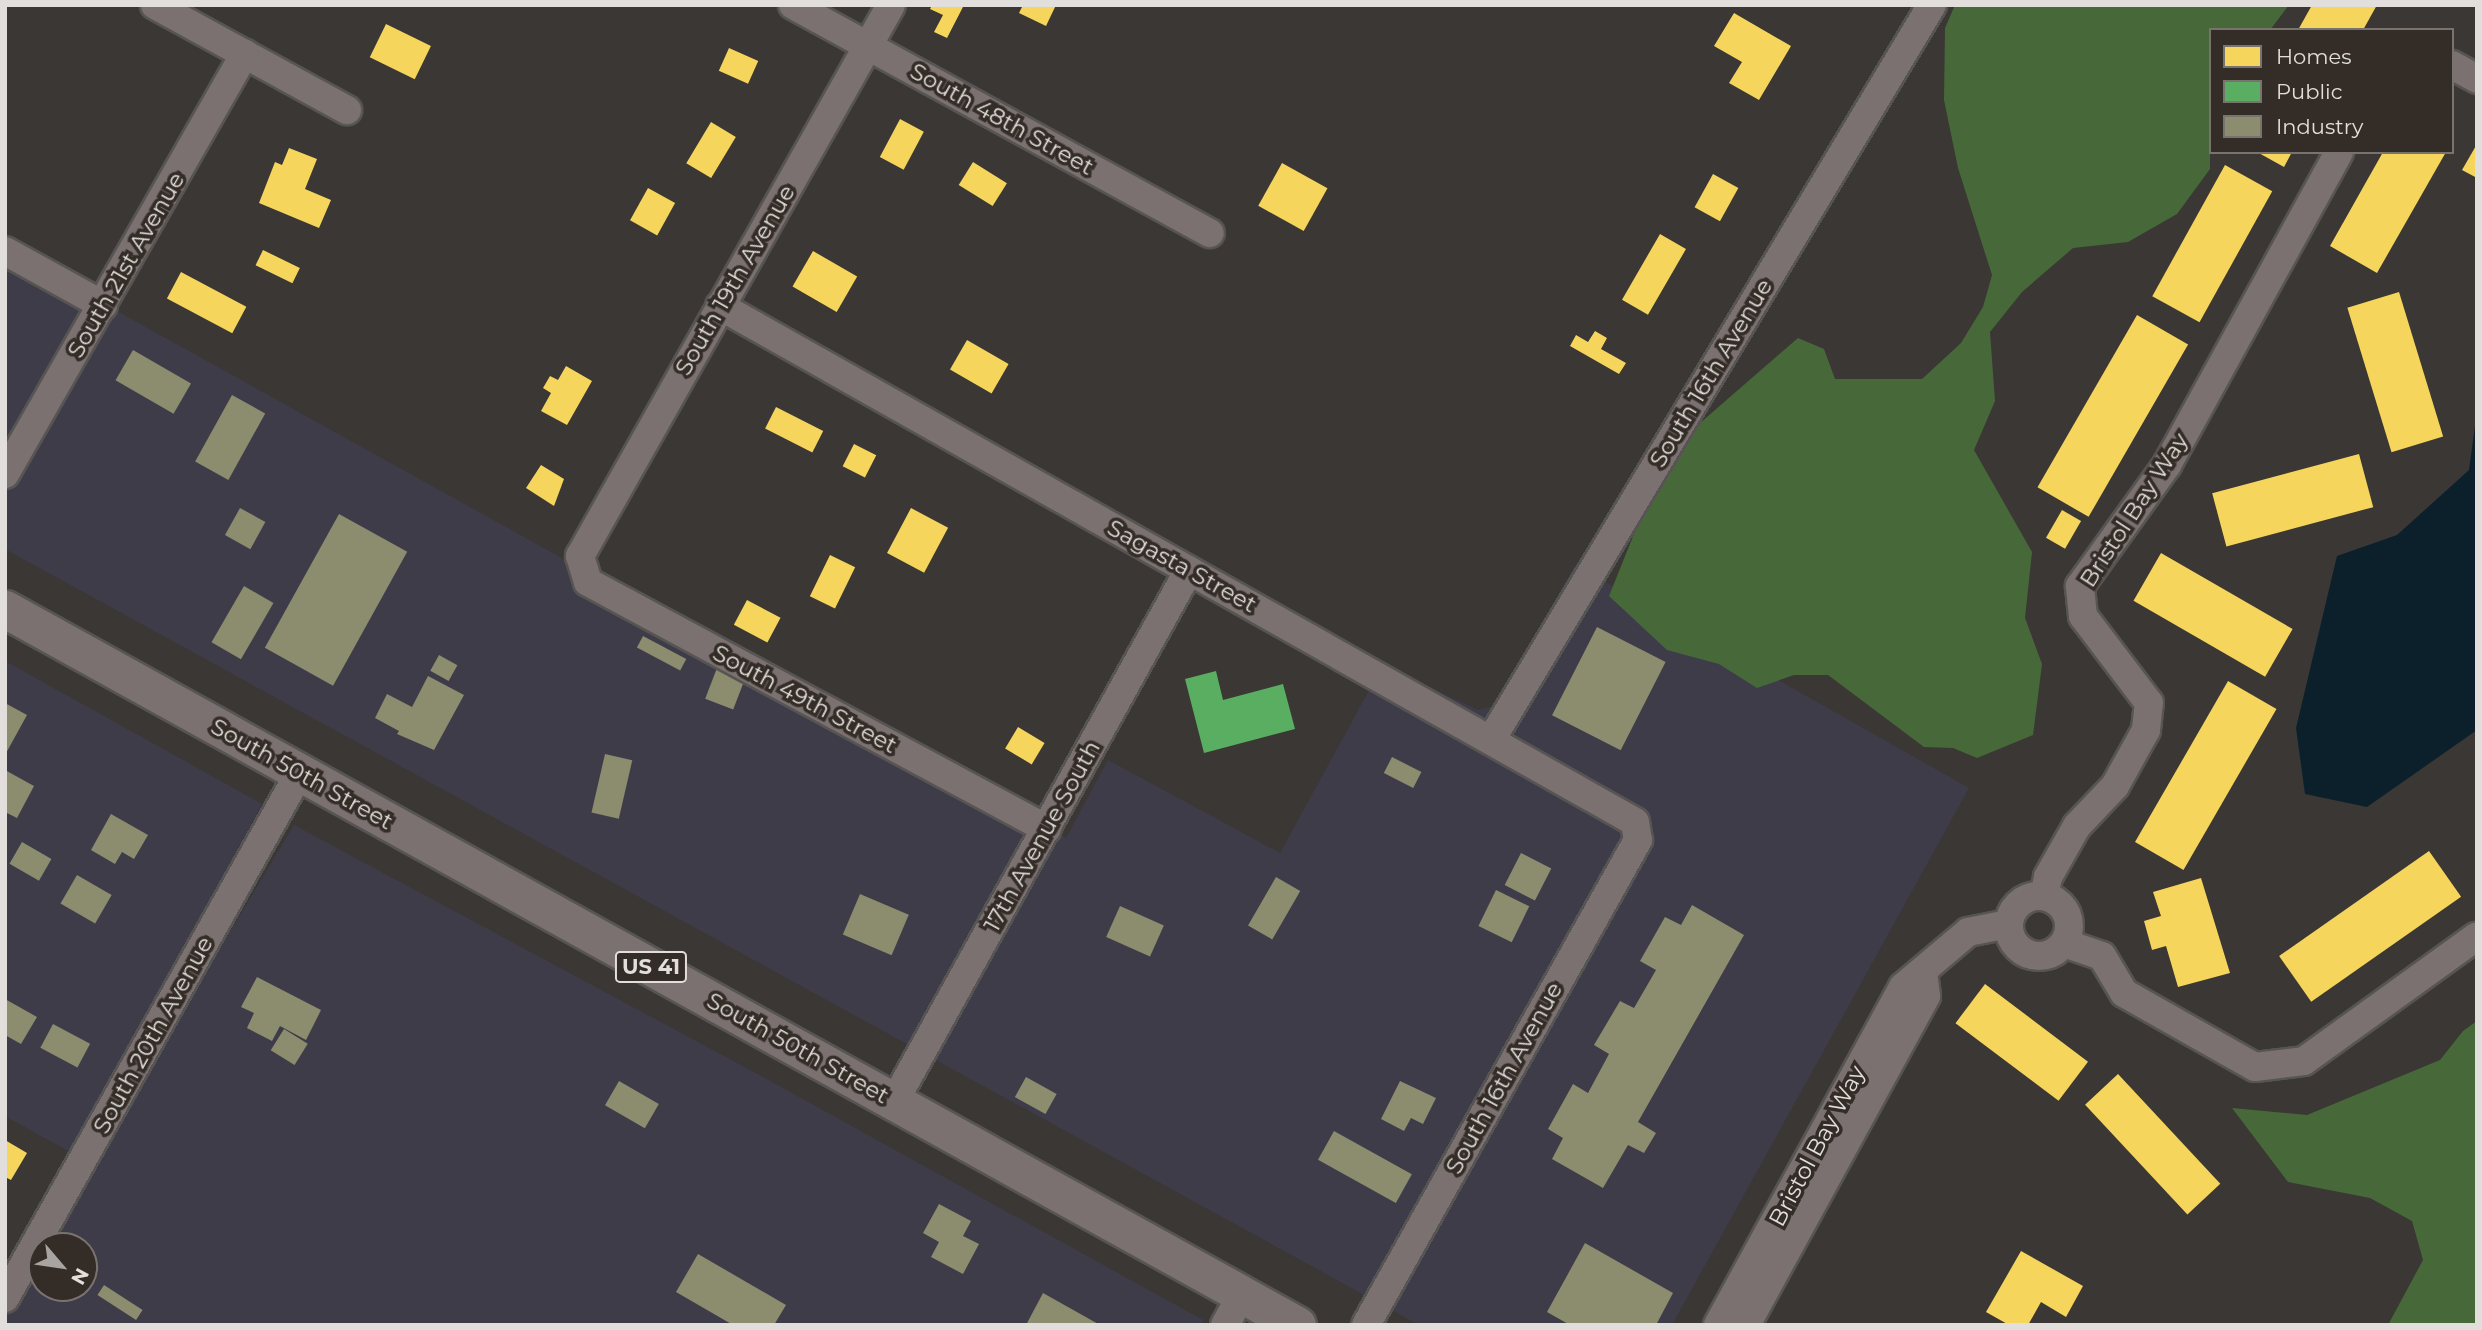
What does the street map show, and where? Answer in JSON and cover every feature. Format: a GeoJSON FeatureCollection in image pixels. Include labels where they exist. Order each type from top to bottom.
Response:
{"type":"FeatureCollection","features":[{"type":"Feature","properties":{"kind":"main road","name":"South 50th Street"},"geometry":{"type":"LineString","coordinates":[[5,609],[894,1102],[1233,1309],[1297,1325]]}},
{"type":"Feature","properties":{"kind":"street"},"geometry":{"type":"LineString","coordinates":[[155,5],[347,110]]}},
{"type":"Feature","properties":{"kind":"street","name":"South 48th Street"},"geometry":{"type":"LineString","coordinates":[[793,5],[1210,233]]}},
{"type":"Feature","properties":{"kind":"street","name":"South 19th Avenue"},"geometry":{"type":"LineString","coordinates":[[580,556],[891,5]]}},
{"type":"Feature","properties":{"kind":"street","name":"South 16th Avenue"},"geometry":{"type":"LineString","coordinates":[[1491,740],[1932,5]]}},
{"type":"Feature","properties":{"kind":"street","name":"South 21st Avenue"},"geometry":{"type":"LineString","coordinates":[[5,474],[245,54]]}},
{"type":"Feature","properties":{"kind":"street"},"geometry":{"type":"LineString","coordinates":[[2454,66],[2477,79]]}},
{"type":"Feature","properties":{"kind":"street","name":"Bristol Bay Way"},"geometry":{"type":"LineString","coordinates":[[2044,896],[2048,877],[2077,826],[2115,786],[2146,730],[2149,703],[2083,615],[2080,586],[2167,465],[2338,154]]}},
{"type":"Feature","properties":{"kind":"street"},"geometry":{"type":"LineString","coordinates":[[5,251],[103,305]]}},
{"type":"Feature","properties":{"kind":"street","name":"Sagasta Street"},"geometry":{"type":"LineString","coordinates":[[720,306],[1635,821],[1639,831]]}},
{"type":"Feature","properties":{"kind":"street","name":"South 49th Street"},"geometry":{"type":"LineString","coordinates":[[580,556],[588,582],[1047,829]]}},
{"type":"Feature","properties":{"kind":"street","name":"17th Avenue South"},"geometry":{"type":"LineString","coordinates":[[894,1102],[1189,570]]}},
{"type":"Feature","properties":{"kind":"street","name":"South 20th Avenue"},"geometry":{"type":"LineString","coordinates":[[5,1298],[300,772]]}},
{"type":"Feature","properties":{"kind":"street","name":"South 16th Avenue"},"geometry":{"type":"LineString","coordinates":[[1366,1325],[1638,839],[1639,831]]}},
{"type":"Feature","properties":{"kind":"street"},"geometry":{"type":"LineString","coordinates":[[2044,896],[2067,914],[2064,943],[2049,955],[2029,955],[2013,944],[2008,924],[2016,905],[2044,896]]}},
{"type":"Feature","properties":{"kind":"street","name":"Bristol Bay Way"},"geometry":{"type":"LineString","coordinates":[[1718,1325],[1903,987],[1923,973],[1968,932],[2008,924]]}},
{"type":"Feature","properties":{"kind":"street"},"geometry":{"type":"LineString","coordinates":[[2064,943],[2102,957],[2124,993],[2255,1067],[2304,1061],[2477,936]]}},
{"type":"Feature","properties":{"kind":"street","name":"Bristol Bay Way"},"geometry":{"type":"LineString","coordinates":[[1746,1325],[1926,996],[1923,973]]}},
{"type":"Feature","properties":{"kind":"shaded area"},"geometry":{"type":"Polygon","coordinates":[[[5,249],[1066,838],[1108,760],[1280,853],[1383,665],[1478,710],[1497,705],[1575,565],[1969,788],[1672,1325],[1419,1325],[5,549],[5,249]]]}},
{"type":"Feature","properties":{"kind":"shaded area"},"geometry":{"type":"Polygon","coordinates":[[[5,661],[262,804],[72,1153],[5,1116],[5,661]]]}},
{"type":"Feature","properties":{"kind":"shaded area"},"geometry":{"type":"Polygon","coordinates":[[[294,825],[750,1070],[1203,1320],[1202,1325],[5,1325],[5,1314],[28,1272],[28,1302],[98,1302],[98,1232],[50,1232],[294,825]]]}},
{"type":"Feature","properties":{"kind":"green space"},"geometry":{"type":"Polygon","coordinates":[[[1955,5],[2289,5],[2272,28],[2209,28],[2210,169],[2177,214],[2128,242],[2073,248],[2022,292],[1990,332],[1995,401],[1974,450],[2032,552],[2025,618],[2042,664],[2033,735],[1977,758],[1953,748],[1924,747],[1828,675],[1794,675],[1757,688],[1719,664],[1667,650],[1609,596],[1640,519],[1692,430],[1798,338],[1824,349],[1835,379],[1922,379],[1961,343],[1983,307],[1992,275],[1958,168],[1944,100],[1945,28],[1955,5]]]}},
{"type":"Feature","properties":{"kind":"green space"},"geometry":{"type":"Polygon","coordinates":[[[2477,1021],[2477,1325],[2388,1325],[2423,1260],[2412,1221],[2370,1198],[2288,1182],[2232,1108],[2307,1115],[2440,1060],[2463,1031],[2477,1021]]]}},
{"type":"Feature","properties":{"kind":"water"},"geometry":{"type":"Polygon","coordinates":[[[2477,411],[2477,730],[2367,807],[2305,794],[2296,728],[2337,556],[2397,535],[2469,470],[2477,411]]]}},
{"type":"Feature","properties":{"kind":"building: Homes"},"geometry":{"type":"Polygon","coordinates":[[[932,5],[964,5],[947,38],[934,32],[943,15],[930,9],[932,5]]]}},
{"type":"Feature","properties":{"kind":"building: Homes"},"geometry":{"type":"Polygon","coordinates":[[[1023,5],[1056,5],[1046,26],[1019,13],[1023,5]]]}},
{"type":"Feature","properties":{"kind":"building: Homes"},"geometry":{"type":"Polygon","coordinates":[[[2312,5],[2377,5],[2364,28],[2299,28],[2312,5]]]}},
{"type":"Feature","properties":{"kind":"building: Homes"},"geometry":{"type":"Polygon","coordinates":[[[1734,13],[1791,46],[1759,100],[1729,83],[1742,62],[1714,46],[1734,13]]]}},
{"type":"Feature","properties":{"kind":"building: Homes"},"geometry":{"type":"Polygon","coordinates":[[[386,24],[431,46],[415,79],[370,57],[386,24]]]}},
{"type":"Feature","properties":{"kind":"building: Homes"},"geometry":{"type":"Polygon","coordinates":[[[729,48],[758,61],[748,84],[719,71],[729,48]]]}},
{"type":"Feature","properties":{"kind":"building: Homes"},"geometry":{"type":"Polygon","coordinates":[[[900,119],[924,132],[904,170],[880,157],[900,119]]]}},
{"type":"Feature","properties":{"kind":"building: Homes"},"geometry":{"type":"Polygon","coordinates":[[[711,122],[736,137],[711,178],[686,163],[711,122]]]}},
{"type":"Feature","properties":{"kind":"building: Homes"},"geometry":{"type":"Polygon","coordinates":[[[2477,144],[2477,178],[2462,170],[2477,144]]]}},
{"type":"Feature","properties":{"kind":"building: Homes"},"geometry":{"type":"Polygon","coordinates":[[[289,148],[317,159],[305,189],[331,200],[319,228],[259,203],[275,162],[282,165],[289,148]]]}},
{"type":"Feature","properties":{"kind":"building: Homes"},"geometry":{"type":"Polygon","coordinates":[[[2261,154],[2291,154],[2284,167],[2261,154]]]}},
{"type":"Feature","properties":{"kind":"building: Homes"},"geometry":{"type":"Polygon","coordinates":[[[2382,154],[2445,154],[2377,273],[2330,246],[2382,154]]]}},
{"type":"Feature","properties":{"kind":"building: Homes"},"geometry":{"type":"Polygon","coordinates":[[[973,162],[1007,183],[993,206],[959,185],[973,162]]]}},
{"type":"Feature","properties":{"kind":"building: Homes"},"geometry":{"type":"Polygon","coordinates":[[[1282,163],[1327,188],[1304,231],[1258,206],[1282,163]]]}},
{"type":"Feature","properties":{"kind":"building: Homes"},"geometry":{"type":"Polygon","coordinates":[[[2225,165],[2272,191],[2200,322],[2152,296],[2225,165]]]}},
{"type":"Feature","properties":{"kind":"building: Homes"},"geometry":{"type":"Polygon","coordinates":[[[1713,174],[1738,188],[1720,221],[1695,207],[1713,174]]]}},
{"type":"Feature","properties":{"kind":"building: Homes"},"geometry":{"type":"Polygon","coordinates":[[[648,188],[675,203],[657,235],[630,220],[648,188]]]}},
{"type":"Feature","properties":{"kind":"building: Homes"},"geometry":{"type":"Polygon","coordinates":[[[1660,234],[1686,249],[1648,315],[1622,300],[1660,234]]]}},
{"type":"Feature","properties":{"kind":"building: Homes"},"geometry":{"type":"Polygon","coordinates":[[[263,250],[300,268],[292,283],[256,265],[263,250]]]}},
{"type":"Feature","properties":{"kind":"building: Homes"},"geometry":{"type":"Polygon","coordinates":[[[813,251],[857,276],[837,312],[792,287],[813,251]]]}},
{"type":"Feature","properties":{"kind":"building: Homes"},"geometry":{"type":"Polygon","coordinates":[[[181,272],[246,307],[232,333],[167,298],[181,272]]]}},
{"type":"Feature","properties":{"kind":"building: Homes"},"geometry":{"type":"Polygon","coordinates":[[[2399,292],[2443,436],[2392,452],[2347,308],[2399,292]]]}},
{"type":"Feature","properties":{"kind":"building: Homes"},"geometry":{"type":"Polygon","coordinates":[[[2137,315],[2188,344],[2089,517],[2038,487],[2137,315]]]}},
{"type":"Feature","properties":{"kind":"building: Homes"},"geometry":{"type":"Polygon","coordinates":[[[1595,331],[1607,338],[1601,349],[1626,363],[1619,374],[1570,346],[1576,335],[1588,342],[1595,331]]]}},
{"type":"Feature","properties":{"kind":"building: Homes"},"geometry":{"type":"Polygon","coordinates":[[[967,340],[1009,364],[992,393],[950,369],[967,340]]]}},
{"type":"Feature","properties":{"kind":"building: Homes"},"geometry":{"type":"Polygon","coordinates":[[[566,366],[592,381],[567,425],[541,411],[551,393],[543,388],[550,376],[558,380],[566,366]]]}},
{"type":"Feature","properties":{"kind":"building: Homes"},"geometry":{"type":"Polygon","coordinates":[[[776,407],[823,431],[812,452],[765,428],[776,407]]]}},
{"type":"Feature","properties":{"kind":"building: Homes"},"geometry":{"type":"Polygon","coordinates":[[[854,444],[876,455],[865,478],[843,466],[854,444]]]}},
{"type":"Feature","properties":{"kind":"building: Homes"},"geometry":{"type":"Polygon","coordinates":[[[2359,454],[2373,507],[2226,546],[2212,493],[2359,454]]]}},
{"type":"Feature","properties":{"kind":"building: Homes"},"geometry":{"type":"Polygon","coordinates":[[[541,465],[564,479],[554,506],[526,488],[541,465]]]}},
{"type":"Feature","properties":{"kind":"building: Homes"},"geometry":{"type":"Polygon","coordinates":[[[911,508],[948,528],[924,573],[887,553],[911,508]]]}},
{"type":"Feature","properties":{"kind":"building: Homes"},"geometry":{"type":"Polygon","coordinates":[[[2062,510],[2081,521],[2065,549],[2046,538],[2062,510]]]}},
{"type":"Feature","properties":{"kind":"building: Homes"},"geometry":{"type":"Polygon","coordinates":[[[2161,553],[2293,629],[2265,677],[2134,601],[2161,553]]]}},
{"type":"Feature","properties":{"kind":"building: Homes"},"geometry":{"type":"Polygon","coordinates":[[[830,555],[855,567],[835,609],[810,596],[830,555]]]}},
{"type":"Feature","properties":{"kind":"building: Homes"},"geometry":{"type":"Polygon","coordinates":[[[747,600],[781,618],[767,643],[734,625],[747,600]]]}},
{"type":"Feature","properties":{"kind":"building: Homes"},"geometry":{"type":"Polygon","coordinates":[[[2228,681],[2276,709],[2183,870],[2135,842],[2228,681]]]}},
{"type":"Feature","properties":{"kind":"building: Homes"},"geometry":{"type":"Polygon","coordinates":[[[1018,727],[1045,743],[1032,764],[1005,748],[1018,727]]]}},
{"type":"Feature","properties":{"kind":"building: Homes"},"geometry":{"type":"Polygon","coordinates":[[[2429,851],[2461,897],[2311,1002],[2279,956],[2429,851]]]}},
{"type":"Feature","properties":{"kind":"building: Homes"},"geometry":{"type":"Polygon","coordinates":[[[2201,878],[2230,973],[2178,987],[2166,946],[2152,950],[2144,921],[2161,916],[2153,892],[2201,878]]]}},
{"type":"Feature","properties":{"kind":"building: Homes"},"geometry":{"type":"Polygon","coordinates":[[[1985,984],[2088,1062],[2059,1101],[1956,1023],[1985,984]]]}},
{"type":"Feature","properties":{"kind":"building: Homes"},"geometry":{"type":"Polygon","coordinates":[[[2118,1074],[2220,1184],[2187,1214],[2085,1105],[2118,1074]]]}},
{"type":"Feature","properties":{"kind":"building: Homes"},"geometry":{"type":"Polygon","coordinates":[[[5,1140],[27,1153],[11,1180],[5,1177],[5,1140]]]}},
{"type":"Feature","properties":{"kind":"building: Homes"},"geometry":{"type":"Polygon","coordinates":[[[2021,1251],[2083,1286],[2066,1317],[2041,1302],[2028,1325],[2009,1325],[1986,1312],[2021,1251]]]}},
{"type":"Feature","properties":{"kind":"building: Public"},"geometry":{"type":"Polygon","coordinates":[[[1216,671],[1223,700],[1283,684],[1295,729],[1204,753],[1185,679],[1216,671]]]}},
{"type":"Feature","properties":{"kind":"building: Industry"},"geometry":{"type":"Polygon","coordinates":[[[133,350],[191,384],[174,414],[116,380],[133,350]]]}},
{"type":"Feature","properties":{"kind":"building: Industry"},"geometry":{"type":"Polygon","coordinates":[[[232,395],[265,413],[228,480],[195,461],[232,395]]]}},
{"type":"Feature","properties":{"kind":"building: Industry"},"geometry":{"type":"Polygon","coordinates":[[[240,508],[265,522],[250,549],[225,535],[240,508]]]}},
{"type":"Feature","properties":{"kind":"building: Industry"},"geometry":{"type":"Polygon","coordinates":[[[339,514],[407,552],[333,686],[265,648],[339,514]]]}},
{"type":"Feature","properties":{"kind":"building: Industry"},"geometry":{"type":"Polygon","coordinates":[[[244,586],[273,603],[241,659],[212,642],[244,586]]]}},
{"type":"Feature","properties":{"kind":"building: Industry"},"geometry":{"type":"Polygon","coordinates":[[[1597,627],[1666,662],[1621,750],[1552,715],[1597,627]]]}},
{"type":"Feature","properties":{"kind":"building: Industry"},"geometry":{"type":"Polygon","coordinates":[[[643,636],[686,659],[680,670],[637,647],[643,636]]]}},
{"type":"Feature","properties":{"kind":"building: Industry"},"geometry":{"type":"Polygon","coordinates":[[[439,655],[457,665],[449,681],[430,671],[439,655]]]}},
{"type":"Feature","properties":{"kind":"building: Industry"},"geometry":{"type":"Polygon","coordinates":[[[717,668],[745,679],[733,710],[705,699],[717,668]]]}},
{"type":"Feature","properties":{"kind":"building: Industry"},"geometry":{"type":"Polygon","coordinates":[[[428,676],[464,695],[434,750],[397,734],[399,731],[375,718],[387,694],[412,707],[428,676]]]}},
{"type":"Feature","properties":{"kind":"building: Industry"},"geometry":{"type":"Polygon","coordinates":[[[5,703],[27,715],[5,755],[5,703]]]}},
{"type":"Feature","properties":{"kind":"building: Industry"},"geometry":{"type":"Polygon","coordinates":[[[605,754],[632,760],[619,819],[592,812],[605,754]]]}},
{"type":"Feature","properties":{"kind":"building: Industry"},"geometry":{"type":"Polygon","coordinates":[[[1392,757],[1421,772],[1413,788],[1384,773],[1392,757]]]}},
{"type":"Feature","properties":{"kind":"building: Industry"},"geometry":{"type":"Polygon","coordinates":[[[5,770],[34,786],[17,818],[5,812],[5,770]]]}},
{"type":"Feature","properties":{"kind":"building: Industry"},"geometry":{"type":"Polygon","coordinates":[[[111,814],[148,835],[134,859],[122,852],[115,864],[91,850],[111,814]]]}},
{"type":"Feature","properties":{"kind":"building: Industry"},"geometry":{"type":"Polygon","coordinates":[[[22,842],[51,859],[39,881],[10,864],[22,842]]]}},
{"type":"Feature","properties":{"kind":"building: Industry"},"geometry":{"type":"Polygon","coordinates":[[[1521,853],[1551,868],[1535,901],[1505,885],[1521,853]]]}},
{"type":"Feature","properties":{"kind":"building: Industry"},"geometry":{"type":"Polygon","coordinates":[[[77,875],[112,895],[95,924],[60,904],[77,875]]]}},
{"type":"Feature","properties":{"kind":"building: Industry"},"geometry":{"type":"Polygon","coordinates":[[[1276,877],[1300,891],[1272,939],[1248,925],[1276,877]]]}},
{"type":"Feature","properties":{"kind":"building: Industry"},"geometry":{"type":"Polygon","coordinates":[[[1496,890],[1529,906],[1512,942],[1478,926],[1496,890]]]}},
{"type":"Feature","properties":{"kind":"building: Industry"},"geometry":{"type":"Polygon","coordinates":[[[860,894],[909,915],[892,955],[843,935],[860,894]]]}},
{"type":"Feature","properties":{"kind":"building: Industry"},"geometry":{"type":"Polygon","coordinates":[[[1692,905],[1744,935],[1638,1122],[1656,1133],[1644,1153],[1628,1145],[1603,1188],[1552,1159],[1563,1138],[1548,1129],[1573,1084],[1588,1093],[1609,1054],[1594,1045],[1620,1001],[1634,1008],[1656,970],[1640,961],[1665,917],[1681,925],[1692,905]]]}},
{"type":"Feature","properties":{"kind":"building: Industry"},"geometry":{"type":"Polygon","coordinates":[[[1120,906],[1164,926],[1150,957],[1106,937],[1120,906]]]}},
{"type":"Feature","properties":{"kind":"building: Industry"},"geometry":{"type":"Polygon","coordinates":[[[257,977],[321,1010],[306,1040],[280,1026],[272,1041],[247,1028],[254,1013],[241,1007],[257,977]]]}},
{"type":"Feature","properties":{"kind":"building: Industry"},"geometry":{"type":"Polygon","coordinates":[[[5,999],[37,1017],[21,1044],[5,1035],[5,999]]]}},
{"type":"Feature","properties":{"kind":"building: Industry"},"geometry":{"type":"Polygon","coordinates":[[[53,1024],[90,1044],[77,1068],[40,1048],[53,1024]]]}},
{"type":"Feature","properties":{"kind":"building: Industry"},"geometry":{"type":"Polygon","coordinates":[[[284,1029],[308,1044],[294,1065],[271,1050],[284,1029]]]}},
{"type":"Feature","properties":{"kind":"building: Industry"},"geometry":{"type":"Polygon","coordinates":[[[1026,1077],[1057,1094],[1045,1114],[1015,1097],[1026,1077]]]}},
{"type":"Feature","properties":{"kind":"building: Industry"},"geometry":{"type":"Polygon","coordinates":[[[619,1081],[659,1104],[645,1128],[605,1105],[619,1081]]]}},
{"type":"Feature","properties":{"kind":"building: Industry"},"geometry":{"type":"Polygon","coordinates":[[[1400,1081],[1436,1098],[1423,1124],[1411,1118],[1404,1131],[1381,1119],[1400,1081]]]}},
{"type":"Feature","properties":{"kind":"building: Industry"},"geometry":{"type":"Polygon","coordinates":[[[1334,1131],[1412,1174],[1396,1203],[1318,1160],[1334,1131]]]}},
{"type":"Feature","properties":{"kind":"building: Industry"},"geometry":{"type":"Polygon","coordinates":[[[939,1204],[971,1221],[963,1236],[979,1244],[963,1274],[931,1257],[939,1242],[923,1233],[939,1204]]]}},
{"type":"Feature","properties":{"kind":"building: Industry"},"geometry":{"type":"Polygon","coordinates":[[[1585,1243],[1673,1293],[1656,1325],[1570,1325],[1547,1312],[1585,1243]]]}},
{"type":"Feature","properties":{"kind":"building: Industry"},"geometry":{"type":"Polygon","coordinates":[[[698,1254],[786,1305],[774,1325],[733,1325],[676,1292],[698,1254]]]}},
{"type":"Feature","properties":{"kind":"building: Industry"},"geometry":{"type":"Polygon","coordinates":[[[104,1285],[143,1310],[136,1320],[98,1295],[104,1285]]]}},
{"type":"Feature","properties":{"kind":"building: Industry"},"geometry":{"type":"Polygon","coordinates":[[[1043,1293],[1100,1325],[1026,1325],[1043,1293]]]}}]}
